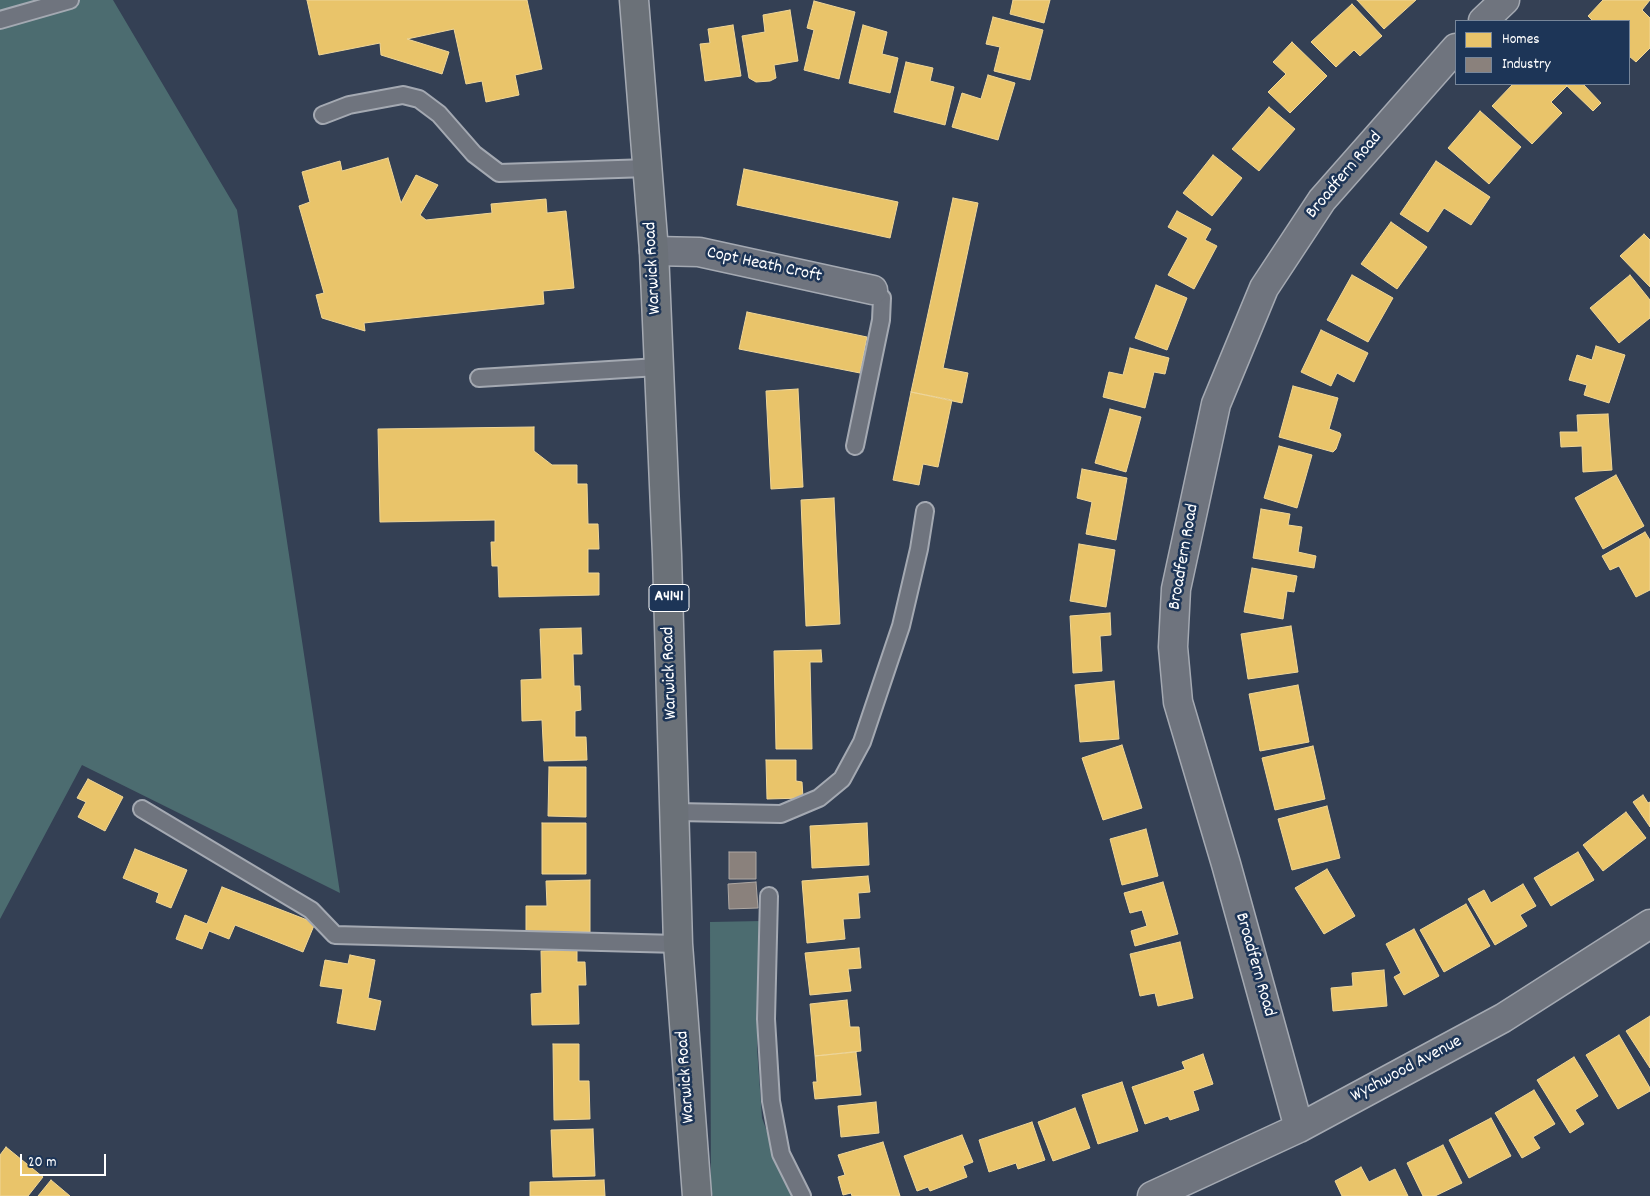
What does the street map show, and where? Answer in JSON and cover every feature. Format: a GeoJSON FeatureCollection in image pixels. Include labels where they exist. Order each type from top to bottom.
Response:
{"type":"FeatureCollection","features":[{"type":"Feature","properties":{"kind":"main road","name":"Warwick Road"},"geometry":{"type":"LineString","coordinates":[[634,0],[654,251],[676,812],[678,944],[697,1196]]}},
{"type":"Feature","properties":{"kind":"street"},"geometry":{"type":"LineString","coordinates":[[1484,20],[1505,0]]}},
{"type":"Feature","properties":{"kind":"street","name":"Broadfern Road"},"geometry":{"type":"LineString","coordinates":[[1300,1128],[1226,864],[1178,702],[1173,647],[1176,588],[1216,404],[1264,288],[1322,200],[1455,49]]}},
{"type":"Feature","properties":{"kind":"street","name":"Copt Heath Croft"},"geometry":{"type":"LineString","coordinates":[[654,251],[699,252],[873,290]]}},
{"type":"Feature","properties":{"kind":"street","name":"Wychwood Avenue"},"geometry":{"type":"LineString","coordinates":[[1152,1196],[1300,1128],[1503,1018],[1650,924]]}},
{"type":"Feature","properties":{"kind":"lane"},"geometry":{"type":"LineString","coordinates":[[0,20],[70,0]]}},
{"type":"Feature","properties":{"kind":"lane"},"geometry":{"type":"LineString","coordinates":[[323,115],[350,105],[403,95],[419,99],[439,114],[474,154],[499,173],[648,168]]}},
{"type":"Feature","properties":{"kind":"lane"},"geometry":{"type":"LineString","coordinates":[[855,446],[882,313],[882,298],[873,290]]}},
{"type":"Feature","properties":{"kind":"lane"},"geometry":{"type":"LineString","coordinates":[[479,378],[658,367]]}},
{"type":"Feature","properties":{"kind":"lane"},"geometry":{"type":"LineString","coordinates":[[676,812],[781,814],[819,798],[842,779],[862,742],[901,626],[919,549],[925,511]]}},
{"type":"Feature","properties":{"kind":"lane"},"geometry":{"type":"LineString","coordinates":[[142,809],[311,910],[335,934],[678,944]]}},
{"type":"Feature","properties":{"kind":"lane"},"geometry":{"type":"LineString","coordinates":[[769,896],[766,1019],[771,1101],[781,1154],[802,1196]]}},
{"type":"Feature","properties":{"kind":"green space"},"geometry":{"type":"Polygon","coordinates":[[[0,0],[113,0],[237,210],[340,893],[82,765],[0,919],[0,0]]]}},
{"type":"Feature","properties":{"kind":"green space"},"geometry":{"type":"Polygon","coordinates":[[[762,921],[757,1048],[762,1118],[784,1178],[794,1196],[713,1196],[711,1192],[710,922],[762,921]]]}},
{"type":"Feature","properties":{"kind":"building: Homes"},"geometry":{"type":"Polygon","coordinates":[[[307,0],[527,0],[542,69],[515,75],[519,95],[486,102],[482,81],[466,84],[454,29],[407,39],[449,52],[442,74],[381,55],[380,43],[319,55],[307,0]]]}},
{"type":"Feature","properties":{"kind":"building: Homes"},"geometry":{"type":"Polygon","coordinates":[[[1013,0],[1050,0],[1044,23],[1010,14],[1013,0]]]}},
{"type":"Feature","properties":{"kind":"building: Homes"},"geometry":{"type":"Polygon","coordinates":[[[1357,0],[1416,0],[1384,29],[1357,0]]]}},
{"type":"Feature","properties":{"kind":"building: Homes"},"geometry":{"type":"Polygon","coordinates":[[[1603,0],[1650,0],[1642,10],[1650,18],[1650,48],[1636,62],[1630,57],[1630,20],[1592,20],[1588,16],[1603,0]]]}},
{"type":"Feature","properties":{"kind":"building: Homes"},"geometry":{"type":"Polygon","coordinates":[[[814,1],[855,12],[839,79],[804,70],[814,30],[807,28],[814,1]]]}},
{"type":"Feature","properties":{"kind":"building: Homes"},"geometry":{"type":"Polygon","coordinates":[[[1352,4],[1382,36],[1360,56],[1354,50],[1336,67],[1311,42],[1352,4]]]}},
{"type":"Feature","properties":{"kind":"building: Homes"},"geometry":{"type":"Polygon","coordinates":[[[790,10],[798,61],[774,65],[776,78],[770,81],[756,82],[749,78],[742,36],[765,32],[763,15],[790,10]]]}},
{"type":"Feature","properties":{"kind":"building: Homes"},"geometry":{"type":"Polygon","coordinates":[[[993,17],[1043,30],[1030,80],[994,71],[1000,47],[986,44],[993,17]]]}},
{"type":"Feature","properties":{"kind":"building: Homes"},"geometry":{"type":"Polygon","coordinates":[[[733,25],[741,76],[705,81],[700,44],[710,43],[708,29],[733,25]]]}},
{"type":"Feature","properties":{"kind":"building: Homes"},"geometry":{"type":"Polygon","coordinates":[[[863,25],[887,32],[882,54],[898,58],[890,93],[849,83],[863,25]]]}},
{"type":"Feature","properties":{"kind":"building: Homes"},"geometry":{"type":"Polygon","coordinates":[[[1292,42],[1327,76],[1290,113],[1268,92],[1286,74],[1273,62],[1292,42]]]}},
{"type":"Feature","properties":{"kind":"building: Homes"},"geometry":{"type":"Polygon","coordinates":[[[906,62],[933,68],[930,81],[954,87],[945,125],[894,112],[906,62]]]}},
{"type":"Feature","properties":{"kind":"building: Homes"},"geometry":{"type":"Polygon","coordinates":[[[988,75],[1015,83],[998,140],[952,127],[962,93],[981,99],[988,75]]]}},
{"type":"Feature","properties":{"kind":"building: Homes"},"geometry":{"type":"Polygon","coordinates":[[[1512,85],[1567,86],[1551,102],[1562,113],[1532,144],[1492,106],[1512,85]]]}},
{"type":"Feature","properties":{"kind":"building: Homes"},"geometry":{"type":"Polygon","coordinates":[[[1566,85],[1584,85],[1601,103],[1593,111],[1566,85]]]}},
{"type":"Feature","properties":{"kind":"building: Homes"},"geometry":{"type":"Polygon","coordinates":[[[1269,107],[1295,129],[1259,171],[1232,149],[1269,107]]]}},
{"type":"Feature","properties":{"kind":"building: Homes"},"geometry":{"type":"Polygon","coordinates":[[[1480,111],[1521,147],[1489,184],[1448,148],[1480,111]]]}},
{"type":"Feature","properties":{"kind":"building: Homes"},"geometry":{"type":"Polygon","coordinates":[[[1213,155],[1242,178],[1212,216],[1183,193],[1213,155]]]}},
{"type":"Feature","properties":{"kind":"building: Homes"},"geometry":{"type":"Polygon","coordinates":[[[388,158],[401,203],[416,175],[438,185],[420,215],[426,220],[492,213],[491,204],[546,199],[547,213],[566,211],[574,288],[543,291],[544,304],[364,323],[365,331],[322,318],[316,295],[324,293],[299,206],[310,202],[302,172],[340,161],[342,171],[388,158]]]}},
{"type":"Feature","properties":{"kind":"building: Homes"},"geometry":{"type":"Polygon","coordinates":[[[1436,161],[1490,197],[1471,225],[1444,208],[1428,232],[1400,214],[1436,161]]]}},
{"type":"Feature","properties":{"kind":"building: Homes"},"geometry":{"type":"Polygon","coordinates":[[[744,169],[898,202],[890,238],[737,205],[744,169]]]}},
{"type":"Feature","properties":{"kind":"building: Homes"},"geometry":{"type":"Polygon","coordinates":[[[953,198],[978,203],[943,368],[968,373],[962,403],[911,392],[953,198]]]}},
{"type":"Feature","properties":{"kind":"building: Homes"},"geometry":{"type":"Polygon","coordinates":[[[1177,211],[1211,229],[1205,240],[1217,246],[1194,289],[1168,275],[1188,238],[1168,227],[1177,211]]]}},
{"type":"Feature","properties":{"kind":"building: Homes"},"geometry":{"type":"Polygon","coordinates":[[[1391,222],[1427,247],[1397,289],[1361,264],[1391,222]]]}},
{"type":"Feature","properties":{"kind":"building: Homes"},"geometry":{"type":"Polygon","coordinates":[[[1644,234],[1650,240],[1650,287],[1620,256],[1644,234]]]}},
{"type":"Feature","properties":{"kind":"building: Homes"},"geometry":{"type":"Polygon","coordinates":[[[1352,275],[1393,298],[1368,342],[1327,320],[1352,275]]]}},
{"type":"Feature","properties":{"kind":"building: Homes"},"geometry":{"type":"Polygon","coordinates":[[[1630,275],[1650,300],[1650,318],[1619,343],[1590,308],[1630,275]]]}},
{"type":"Feature","properties":{"kind":"building: Homes"},"geometry":{"type":"Polygon","coordinates":[[[1156,285],[1187,298],[1167,350],[1135,338],[1156,285]]]}},
{"type":"Feature","properties":{"kind":"building: Homes"},"geometry":{"type":"Polygon","coordinates":[[[747,312],[867,337],[860,373],[739,349],[747,312]]]}},
{"type":"Feature","properties":{"kind":"building: Homes"},"geometry":{"type":"Polygon","coordinates":[[[1321,330],[1368,353],[1354,382],[1337,373],[1331,386],[1301,372],[1321,330]]]}},
{"type":"Feature","properties":{"kind":"building: Homes"},"geometry":{"type":"Polygon","coordinates":[[[1596,346],[1625,355],[1609,403],[1584,395],[1587,385],[1569,380],[1577,355],[1592,360],[1596,346]]]}},
{"type":"Feature","properties":{"kind":"building: Homes"},"geometry":{"type":"Polygon","coordinates":[[[1130,348],[1169,358],[1165,374],[1154,372],[1145,408],[1103,397],[1109,372],[1123,375],[1130,348]]]}},
{"type":"Feature","properties":{"kind":"building: Homes"},"geometry":{"type":"Polygon","coordinates":[[[1293,386],[1338,398],[1329,429],[1341,435],[1333,452],[1279,437],[1293,386]]]}},
{"type":"Feature","properties":{"kind":"building: Homes"},"geometry":{"type":"Polygon","coordinates":[[[798,389],[803,487],[771,489],[766,391],[798,389]]]}},
{"type":"Feature","properties":{"kind":"building: Homes"},"geometry":{"type":"Polygon","coordinates":[[[911,392],[952,400],[938,467],[923,464],[919,485],[893,480],[911,392]]]}},
{"type":"Feature","properties":{"kind":"building: Homes"},"geometry":{"type":"Polygon","coordinates":[[[1110,409],[1141,417],[1126,472],[1095,463],[1110,409]]]}},
{"type":"Feature","properties":{"kind":"building: Homes"},"geometry":{"type":"Polygon","coordinates":[[[1608,414],[1612,470],[1583,472],[1582,446],[1561,447],[1560,432],[1578,432],[1577,415],[1608,414]]]}},
{"type":"Feature","properties":{"kind":"building: Homes"},"geometry":{"type":"Polygon","coordinates":[[[534,427],[534,451],[552,465],[577,465],[577,484],[587,484],[588,524],[598,524],[599,549],[588,549],[588,573],[599,573],[599,595],[499,597],[498,566],[492,566],[491,542],[495,542],[495,520],[380,522],[378,429],[534,427]]]}},
{"type":"Feature","properties":{"kind":"building: Homes"},"geometry":{"type":"Polygon","coordinates":[[[1279,446],[1312,455],[1297,508],[1264,498],[1279,446]]]}},
{"type":"Feature","properties":{"kind":"building: Homes"},"geometry":{"type":"Polygon","coordinates":[[[1082,469],[1127,478],[1116,540],[1086,534],[1092,502],[1077,498],[1082,469]]]}},
{"type":"Feature","properties":{"kind":"building: Homes"},"geometry":{"type":"Polygon","coordinates":[[[1616,475],[1644,526],[1603,549],[1575,498],[1616,475]]]}},
{"type":"Feature","properties":{"kind":"building: Homes"},"geometry":{"type":"Polygon","coordinates":[[[834,498],[840,624],[806,626],[801,500],[834,498]]]}},
{"type":"Feature","properties":{"kind":"building: Homes"},"geometry":{"type":"Polygon","coordinates":[[[1261,509],[1290,514],[1288,525],[1302,527],[1298,552],[1316,556],[1314,568],[1253,558],[1261,509]]]}},
{"type":"Feature","properties":{"kind":"building: Homes"},"geometry":{"type":"Polygon","coordinates":[[[1645,532],[1650,540],[1650,590],[1636,597],[1619,566],[1610,570],[1602,556],[1645,532]]]}},
{"type":"Feature","properties":{"kind":"building: Homes"},"geometry":{"type":"Polygon","coordinates":[[[1079,544],[1115,550],[1106,607],[1070,601],[1079,544]]]}},
{"type":"Feature","properties":{"kind":"building: Homes"},"geometry":{"type":"Polygon","coordinates":[[[1252,568],[1297,576],[1294,592],[1287,591],[1283,619],[1244,612],[1252,568]]]}},
{"type":"Feature","properties":{"kind":"building: Homes"},"geometry":{"type":"Polygon","coordinates":[[[1110,613],[1111,635],[1100,636],[1102,671],[1073,673],[1070,616],[1110,613]]]}},
{"type":"Feature","properties":{"kind":"building: Homes"},"geometry":{"type":"Polygon","coordinates":[[[1291,626],[1298,672],[1248,679],[1241,634],[1291,626]]]}},
{"type":"Feature","properties":{"kind":"building: Homes"},"geometry":{"type":"Polygon","coordinates":[[[581,628],[582,654],[573,654],[574,686],[580,686],[581,710],[575,711],[575,737],[586,737],[587,760],[544,761],[542,720],[522,721],[521,680],[542,679],[540,629],[581,628]]]}},
{"type":"Feature","properties":{"kind":"building: Homes"},"geometry":{"type":"Polygon","coordinates":[[[821,650],[822,662],[810,662],[812,749],[776,749],[774,651],[821,650]]]}},
{"type":"Feature","properties":{"kind":"building: Homes"},"geometry":{"type":"Polygon","coordinates":[[[1114,681],[1119,739],[1080,742],[1075,685],[1114,681]]]}},
{"type":"Feature","properties":{"kind":"building: Homes"},"geometry":{"type":"Polygon","coordinates":[[[1298,685],[1309,742],[1260,751],[1249,694],[1298,685]]]}},
{"type":"Feature","properties":{"kind":"building: Homes"},"geometry":{"type":"Polygon","coordinates":[[[1122,745],[1142,808],[1103,820],[1082,758],[1122,745]]]}},
{"type":"Feature","properties":{"kind":"building: Homes"},"geometry":{"type":"Polygon","coordinates":[[[1313,746],[1325,799],[1275,810],[1262,758],[1313,746]]]}},
{"type":"Feature","properties":{"kind":"building: Homes"},"geometry":{"type":"Polygon","coordinates":[[[766,760],[796,760],[796,781],[802,782],[803,798],[767,799],[766,760]]]}},
{"type":"Feature","properties":{"kind":"building: Homes"},"geometry":{"type":"Polygon","coordinates":[[[549,767],[586,767],[586,817],[548,816],[549,767]]]}},
{"type":"Feature","properties":{"kind":"building: Homes"},"geometry":{"type":"Polygon","coordinates":[[[88,779],[123,797],[105,831],[78,817],[86,802],[77,798],[88,779]]]}},
{"type":"Feature","properties":{"kind":"building: Homes"},"geometry":{"type":"Polygon","coordinates":[[[1643,795],[1648,803],[1650,802],[1650,827],[1633,802],[1643,795]]]}},
{"type":"Feature","properties":{"kind":"building: Homes"},"geometry":{"type":"Polygon","coordinates":[[[1327,806],[1340,858],[1292,870],[1278,819],[1327,806]]]}},
{"type":"Feature","properties":{"kind":"building: Homes"},"geometry":{"type":"Polygon","coordinates":[[[1626,812],[1646,838],[1603,871],[1583,845],[1626,812]]]}},
{"type":"Feature","properties":{"kind":"building: Homes"},"geometry":{"type":"Polygon","coordinates":[[[542,823],[586,823],[586,874],[542,874],[542,823]]]}},
{"type":"Feature","properties":{"kind":"building: Homes"},"geometry":{"type":"Polygon","coordinates":[[[867,823],[869,865],[812,868],[810,826],[867,823]]]}},
{"type":"Feature","properties":{"kind":"building: Homes"},"geometry":{"type":"Polygon","coordinates":[[[1146,829],[1158,876],[1122,885],[1110,839],[1146,829]]]}},
{"type":"Feature","properties":{"kind":"building: Homes"},"geometry":{"type":"Polygon","coordinates":[[[135,849],[187,870],[171,908],[156,902],[159,893],[123,878],[135,849]]]}},
{"type":"Feature","properties":{"kind":"building: Homes"},"geometry":{"type":"Polygon","coordinates":[[[1578,852],[1594,880],[1551,906],[1534,878],[1578,852]]]}},
{"type":"Feature","properties":{"kind":"building: Homes"},"geometry":{"type":"Polygon","coordinates":[[[1327,869],[1355,916],[1324,934],[1295,888],[1327,869]]]}},
{"type":"Feature","properties":{"kind":"building: Homes"},"geometry":{"type":"Polygon","coordinates":[[[868,876],[870,892],[858,893],[860,918],[843,919],[845,939],[807,943],[802,881],[868,876]]]}},
{"type":"Feature","properties":{"kind":"building: Homes"},"geometry":{"type":"Polygon","coordinates":[[[590,880],[590,932],[526,932],[526,906],[547,906],[546,881],[590,880]]]}},
{"type":"Feature","properties":{"kind":"building: Homes"},"geometry":{"type":"Polygon","coordinates":[[[1163,882],[1178,934],[1135,946],[1131,931],[1147,926],[1142,910],[1130,913],[1124,893],[1163,882]]]}},
{"type":"Feature","properties":{"kind":"building: Homes"},"geometry":{"type":"Polygon","coordinates":[[[1523,884],[1536,906],[1520,915],[1527,926],[1495,945],[1468,899],[1484,890],[1491,903],[1523,884]]]}},
{"type":"Feature","properties":{"kind":"building: Homes"},"geometry":{"type":"Polygon","coordinates":[[[222,887],[315,923],[303,952],[235,925],[229,939],[209,931],[202,949],[176,939],[185,915],[207,924],[222,887]]]}},
{"type":"Feature","properties":{"kind":"building: Homes"},"geometry":{"type":"Polygon","coordinates":[[[1466,904],[1490,946],[1444,972],[1420,930],[1466,904]]]}},
{"type":"Feature","properties":{"kind":"building: Homes"},"geometry":{"type":"Polygon","coordinates":[[[1414,929],[1439,976],[1404,995],[1394,977],[1401,973],[1386,944],[1414,929]]]}},
{"type":"Feature","properties":{"kind":"building: Homes"},"geometry":{"type":"Polygon","coordinates":[[[1180,942],[1193,998],[1158,1006],[1155,993],[1140,996],[1130,954],[1180,942]]]}},
{"type":"Feature","properties":{"kind":"building: Homes"},"geometry":{"type":"Polygon","coordinates":[[[859,948],[861,968],[848,969],[851,991],[810,995],[805,953],[859,948]]]}},
{"type":"Feature","properties":{"kind":"building: Homes"},"geometry":{"type":"Polygon","coordinates":[[[577,950],[577,962],[585,962],[586,985],[578,985],[579,1024],[532,1025],[531,994],[542,993],[541,951],[577,950]]]}},
{"type":"Feature","properties":{"kind":"building: Homes"},"geometry":{"type":"Polygon","coordinates":[[[350,955],[375,960],[368,998],[381,1001],[375,1030],[337,1023],[343,989],[320,986],[325,960],[348,964],[350,955]]]}},
{"type":"Feature","properties":{"kind":"building: Homes"},"geometry":{"type":"Polygon","coordinates":[[[1384,970],[1387,1006],[1333,1011],[1331,988],[1353,986],[1352,973],[1384,970]]]}},
{"type":"Feature","properties":{"kind":"building: Homes"},"geometry":{"type":"Polygon","coordinates":[[[847,1000],[850,1027],[859,1027],[861,1051],[815,1056],[810,1004],[847,1000]]]}},
{"type":"Feature","properties":{"kind":"building: Homes"},"geometry":{"type":"Polygon","coordinates":[[[1650,1016],[1650,1068],[1626,1031],[1650,1016]]]}},
{"type":"Feature","properties":{"kind":"building: Homes"},"geometry":{"type":"Polygon","coordinates":[[[1619,1035],[1650,1091],[1618,1109],[1586,1055],[1619,1035]]]}},
{"type":"Feature","properties":{"kind":"building: Homes"},"geometry":{"type":"Polygon","coordinates":[[[553,1044],[579,1044],[579,1081],[589,1081],[590,1119],[554,1120],[553,1044]]]}},
{"type":"Feature","properties":{"kind":"building: Homes"},"geometry":{"type":"Polygon","coordinates":[[[856,1052],[861,1095],[815,1099],[813,1082],[817,1082],[815,1056],[856,1052]]]}},
{"type":"Feature","properties":{"kind":"building: Homes"},"geometry":{"type":"Polygon","coordinates":[[[1203,1054],[1213,1084],[1193,1091],[1199,1110],[1170,1120],[1168,1116],[1145,1124],[1132,1087],[1185,1069],[1182,1062],[1203,1054]]]}},
{"type":"Feature","properties":{"kind":"building: Homes"},"geometry":{"type":"Polygon","coordinates":[[[1574,1057],[1598,1096],[1575,1110],[1584,1124],[1570,1133],[1537,1080],[1574,1057]]]}},
{"type":"Feature","properties":{"kind":"building: Homes"},"geometry":{"type":"Polygon","coordinates":[[[1122,1082],[1138,1131],[1098,1144],[1082,1095],[1122,1082]]]}},
{"type":"Feature","properties":{"kind":"building: Homes"},"geometry":{"type":"Polygon","coordinates":[[[1534,1090],[1555,1124],[1533,1137],[1540,1148],[1522,1158],[1495,1113],[1534,1090]]]}},
{"type":"Feature","properties":{"kind":"building: Homes"},"geometry":{"type":"Polygon","coordinates":[[[876,1102],[879,1133],[841,1137],[838,1106],[876,1102]]]}},
{"type":"Feature","properties":{"kind":"building: Homes"},"geometry":{"type":"Polygon","coordinates":[[[1075,1108],[1090,1148],[1053,1161],[1038,1122],[1075,1108]]]}},
{"type":"Feature","properties":{"kind":"building: Homes"},"geometry":{"type":"Polygon","coordinates":[[[1491,1118],[1511,1156],[1469,1178],[1449,1140],[1491,1118]]]}},
{"type":"Feature","properties":{"kind":"building: Homes"},"geometry":{"type":"Polygon","coordinates":[[[1032,1122],[1045,1160],[1018,1169],[1016,1163],[989,1172],[979,1140],[1032,1122]]]}},
{"type":"Feature","properties":{"kind":"building: Homes"},"geometry":{"type":"Polygon","coordinates":[[[593,1129],[595,1176],[553,1177],[551,1130],[593,1129]]]}},
{"type":"Feature","properties":{"kind":"building: Homes"},"geometry":{"type":"Polygon","coordinates":[[[962,1135],[973,1162],[963,1166],[967,1177],[930,1191],[928,1187],[917,1191],[904,1156],[962,1135]]]}},
{"type":"Feature","properties":{"kind":"building: Homes"},"geometry":{"type":"Polygon","coordinates":[[[883,1142],[900,1196],[852,1196],[851,1193],[843,1195],[838,1177],[845,1175],[838,1155],[883,1142]]]}},
{"type":"Feature","properties":{"kind":"building: Homes"},"geometry":{"type":"Polygon","coordinates":[[[1443,1145],[1462,1183],[1435,1196],[1423,1196],[1407,1163],[1443,1145]]]}},
{"type":"Feature","properties":{"kind":"building: Homes"},"geometry":{"type":"Polygon","coordinates":[[[6,1147],[43,1177],[28,1196],[0,1196],[0,1155],[6,1147]]]}},
{"type":"Feature","properties":{"kind":"building: Homes"},"geometry":{"type":"Polygon","coordinates":[[[1361,1167],[1369,1182],[1395,1169],[1408,1196],[1342,1196],[1335,1181],[1361,1167]]]}},
{"type":"Feature","properties":{"kind":"building: Homes"},"geometry":{"type":"Polygon","coordinates":[[[51,1180],[70,1196],[38,1196],[51,1180]]]}},
{"type":"Feature","properties":{"kind":"building: Homes"},"geometry":{"type":"Polygon","coordinates":[[[604,1180],[605,1196],[530,1196],[530,1182],[604,1180]]]}},
{"type":"Feature","properties":{"kind":"building: Industry"},"geometry":{"type":"Polygon","coordinates":[[[729,852],[756,852],[756,879],[729,879],[729,852]]]}},
{"type":"Feature","properties":{"kind":"building: Industry"},"geometry":{"type":"Polygon","coordinates":[[[756,882],[758,908],[729,909],[728,884],[756,882]]]}}]}
